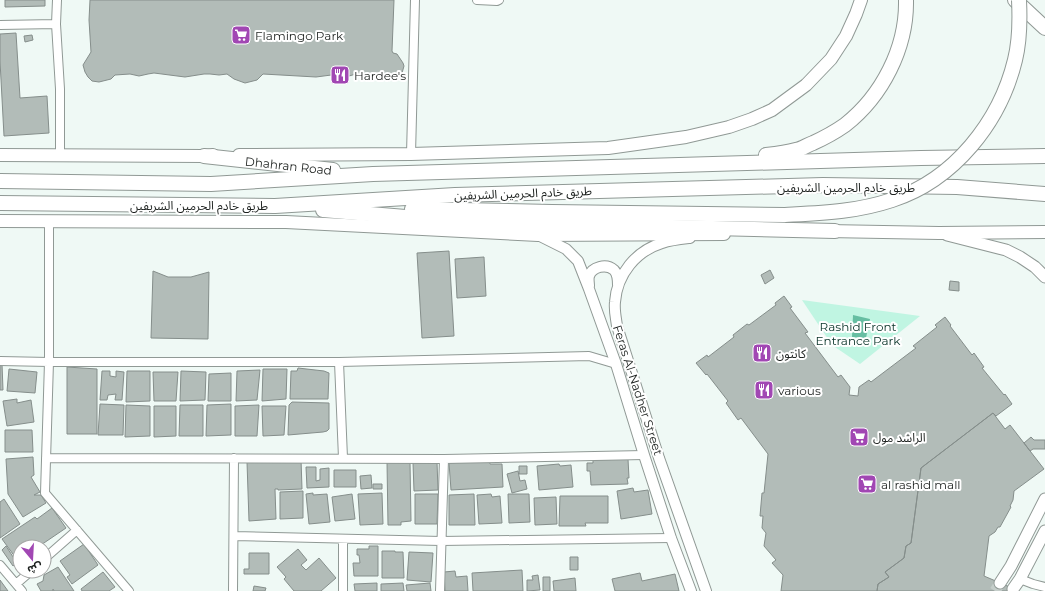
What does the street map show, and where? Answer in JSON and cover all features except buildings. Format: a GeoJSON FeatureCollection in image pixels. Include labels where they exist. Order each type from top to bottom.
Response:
{"type":"FeatureCollection","features":[{"type":"Feature","properties":{"kind":"highway"},"geometry":{"type":"LineString","coordinates":[[678,165],[752,158],[797,150],[825,138],[845,125],[864,106],[881,85],[892,66],[902,37],[906,0]]}},
{"type":"Feature","properties":{"kind":"highway"},"geometry":{"type":"LineString","coordinates":[[1015,0],[1045,28]]}},
{"type":"Feature","properties":{"kind":"highway"},"geometry":{"type":"LineString","coordinates":[[275,206],[544,212],[785,215],[846,211],[894,200],[928,183],[944,172],[958,160],[989,121],[1000,102],[1009,81],[1015,60],[1019,38],[1019,0]]}},
{"type":"Feature","properties":{"kind":"highway","name":"Dhahran Road"},"geometry":{"type":"LineString","coordinates":[[204,156],[373,174]]}},
{"type":"Feature","properties":{"kind":"highway","name":"طريق خادم الحرمين الشريفين"},"geometry":{"type":"LineString","coordinates":[[0,181],[212,184],[373,174],[921,158],[1045,156]]}},
{"type":"Feature","properties":{"kind":"highway","name":"طريق خادم الحرمين الشريفين"},"geometry":{"type":"LineString","coordinates":[[0,203],[275,206],[455,195],[823,185],[957,187],[1045,194]]}},
{"type":"Feature","properties":{"kind":"highway"},"geometry":{"type":"LineString","coordinates":[[275,206],[464,222],[835,231]]}},
{"type":"Feature","properties":{"kind":"main road"},"geometry":{"type":"LineString","coordinates":[[0,154],[204,156],[411,154],[608,148],[686,137],[730,127],[752,119],[772,110],[806,85],[831,59],[846,36],[861,0]]}},
{"type":"Feature","properties":{"kind":"main road"},"geometry":{"type":"LineString","coordinates":[[0,221],[286,222],[538,235],[702,235],[835,231],[939,233],[1045,232]]}},
{"type":"Feature","properties":{"kind":"main road"},"geometry":{"type":"LineString","coordinates":[[939,233],[1006,250],[1025,260],[1045,277]]}},
{"type":"Feature","properties":{"kind":"main road"},"geometry":{"type":"LineString","coordinates":[[1000,583],[1011,566],[1045,499]]}},
{"type":"Feature","properties":{"kind":"main road"},"geometry":{"type":"LineString","coordinates":[[1013,589],[1020,579],[1045,531]]}},
{"type":"Feature","properties":{"kind":"street"},"geometry":{"type":"LineString","coordinates":[[56,0],[60,89],[60,155]]}},
{"type":"Feature","properties":{"kind":"street"},"geometry":{"type":"LineString","coordinates":[[411,154],[415,0]]}},
{"type":"Feature","properties":{"kind":"street"},"geometry":{"type":"LineString","coordinates":[[477,0],[499,0]]}},
{"type":"Feature","properties":{"kind":"street"},"geometry":{"type":"LineString","coordinates":[[0,25],[56,24]]}},
{"type":"Feature","properties":{"kind":"street"},"geometry":{"type":"LineString","coordinates":[[49,221],[49,362],[45,493],[129,591]]}},
{"type":"Feature","properties":{"kind":"street","name":"Feras Al-Nadher Street"},"geometry":{"type":"LineString","coordinates":[[538,235],[566,249],[578,261],[616,364],[671,538],[691,591]]}},
{"type":"Feature","properties":{"kind":"street","name":"Feras Al-Nadher Street"},"geometry":{"type":"LineString","coordinates":[[702,235],[662,243],[640,254],[623,274],[618,285],[615,302],[615,314],[617,326],[660,458],[706,591]]}},
{"type":"Feature","properties":{"kind":"street"},"geometry":{"type":"LineString","coordinates":[[589,289],[589,276],[592,271],[596,268],[607,266],[613,269],[618,278],[618,285]]}},
{"type":"Feature","properties":{"kind":"street"},"geometry":{"type":"LineString","coordinates":[[0,361],[339,362],[589,356],[616,364]]}},
{"type":"Feature","properties":{"kind":"street"},"geometry":{"type":"LineString","coordinates":[[339,362],[343,458]]}},
{"type":"Feature","properties":{"kind":"street"},"geometry":{"type":"LineString","coordinates":[[46,458],[444,458],[644,455]]}},
{"type":"Feature","properties":{"kind":"street"},"geometry":{"type":"LineString","coordinates":[[233,591],[234,458]]}},
{"type":"Feature","properties":{"kind":"street"},"geometry":{"type":"LineString","coordinates":[[440,591],[444,458]]}},
{"type":"Feature","properties":{"kind":"street"},"geometry":{"type":"LineString","coordinates":[[52,552],[77,530]]}},
{"type":"Feature","properties":{"kind":"street"},"geometry":{"type":"LineString","coordinates":[[234,536],[441,541],[671,538]]}},
{"type":"Feature","properties":{"kind":"street"},"geometry":{"type":"LineString","coordinates":[[343,539],[343,591]]}},
{"type":"Feature","properties":{"kind":"street"},"geometry":{"type":"LineString","coordinates":[[0,565],[19,588],[25,579]]}},
{"type":"Feature","properties":{"kind":"street"},"geometry":{"type":"LineString","coordinates":[[1020,579],[1045,587]]}},
{"type":"Feature","properties":{"kind":"green space","name":"Rashid Front Entrance Park"},"geometry":{"type":"Polygon","coordinates":[[[802,300],[920,316],[860,364],[832,345],[802,300]]]}},
{"type":"Feature","properties":{"kind":"shaded area"},"geometry":{"type":"Polygon","coordinates":[[[853,315],[870,319],[866,338],[852,337],[853,315]]]}},
{"type":"Feature","properties":{"kind":"tunnel"},"geometry":{"type":"LineString","coordinates":[[995,591],[1000,583]]}},
{"type":"Feature","properties":{"kind":"place","name":"Flamingo Park"},"geometry":{"type":"Point","coordinates":[241,35]}},
{"type":"Feature","properties":{"kind":"place","name":"Hardee's"},"geometry":{"type":"Point","coordinates":[340,75]}},
{"type":"Feature","properties":{"kind":"place","name":"كانتون"},"geometry":{"type":"Point","coordinates":[762,353]}},
{"type":"Feature","properties":{"kind":"place","name":"various"},"geometry":{"type":"Point","coordinates":[764,390]}},
{"type":"Feature","properties":{"kind":"place","name":"الراشد مول"},"geometry":{"type":"Point","coordinates":[859,437]}},
{"type":"Feature","properties":{"kind":"place","name":"al rashid mall"},"geometry":{"type":"Point","coordinates":[867,484]}}]}
